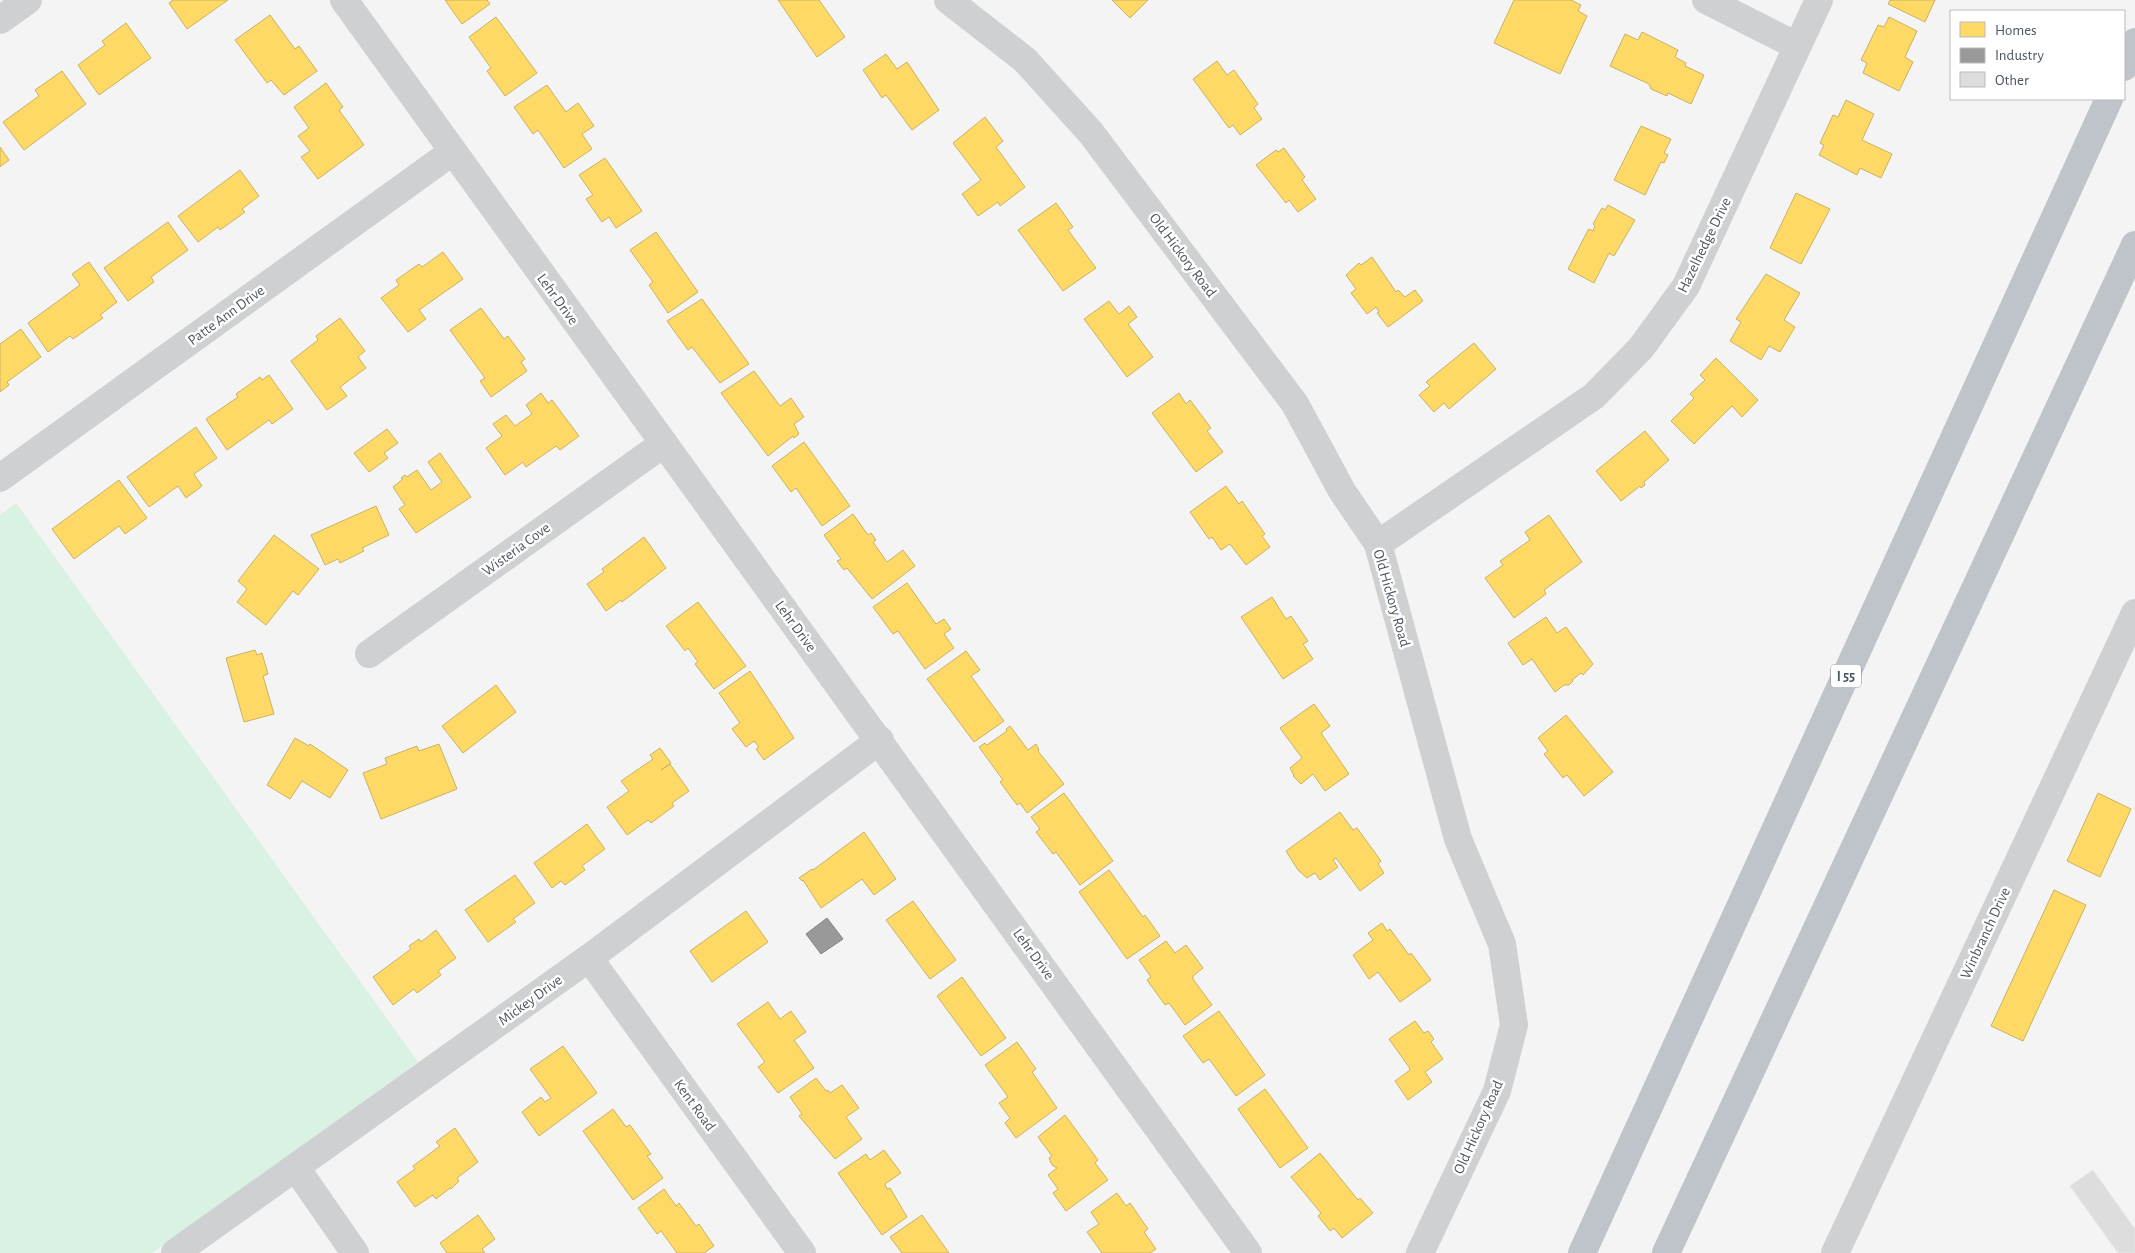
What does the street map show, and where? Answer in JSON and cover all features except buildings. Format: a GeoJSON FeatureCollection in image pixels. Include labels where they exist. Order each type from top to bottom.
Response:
{"type":"FeatureCollection","features":[{"type":"Feature","properties":{"kind":"highway"},"geometry":{"type":"LineString","coordinates":[[2125,65],[2135,42]]}},
{"type":"Feature","properties":{"kind":"highway","name":"I 55"},"geometry":{"type":"LineString","coordinates":[[1582,1253],[2109,100]]}},
{"type":"Feature","properties":{"kind":"highway"},"geometry":{"type":"LineString","coordinates":[[1666,1253],[2135,245]]}},
{"type":"Feature","properties":{"kind":"street"},"geometry":{"type":"LineString","coordinates":[[0,20],[28,0]]}},
{"type":"Feature","properties":{"kind":"street","name":"Lehr Drive"},"geometry":{"type":"LineString","coordinates":[[344,0],[663,444],[880,740],[1248,1253]]}},
{"type":"Feature","properties":{"kind":"street","name":"Old Hickory Road"},"geometry":{"type":"LineString","coordinates":[[948,0],[1025,60],[1091,133],[1295,404],[1342,491],[1378,544],[1458,839],[1502,944],[1514,1025],[1498,1091],[1420,1253]]}},
{"type":"Feature","properties":{"kind":"street"},"geometry":{"type":"LineString","coordinates":[[1706,0],[1798,46]]}},
{"type":"Feature","properties":{"kind":"street","name":"Hazelhedge Drive"},"geometry":{"type":"LineString","coordinates":[[1378,544],[1594,396],[1641,348],[1686,286],[1819,0]]}},
{"type":"Feature","properties":{"kind":"street","name":"Patte Ann Drive"},"geometry":{"type":"LineString","coordinates":[[0,478],[452,152]]}},
{"type":"Feature","properties":{"kind":"street","name":"Wisteria Cove"},"geometry":{"type":"LineString","coordinates":[[369,654],[663,444]]}},
{"type":"Feature","properties":{"kind":"street","name":"Winbranch Drive"},"geometry":{"type":"LineString","coordinates":[[1835,1253],[2134,616]]}},
{"type":"Feature","properties":{"kind":"street","name":"Mickey Drive"},"geometry":{"type":"LineString","coordinates":[[175,1253],[589,958],[880,740]]}},
{"type":"Feature","properties":{"kind":"street","name":"Kent Road"},"geometry":{"type":"LineString","coordinates":[[589,958],[802,1253]]}},
{"type":"Feature","properties":{"kind":"street"},"geometry":{"type":"LineString","coordinates":[[296,1168],[355,1253]]}},
{"type":"Feature","properties":{"kind":"green space"},"geometry":{"type":"Polygon","coordinates":[[[16,503],[418,1062],[152,1253],[0,1253],[0,515],[16,503]]]}}]}
